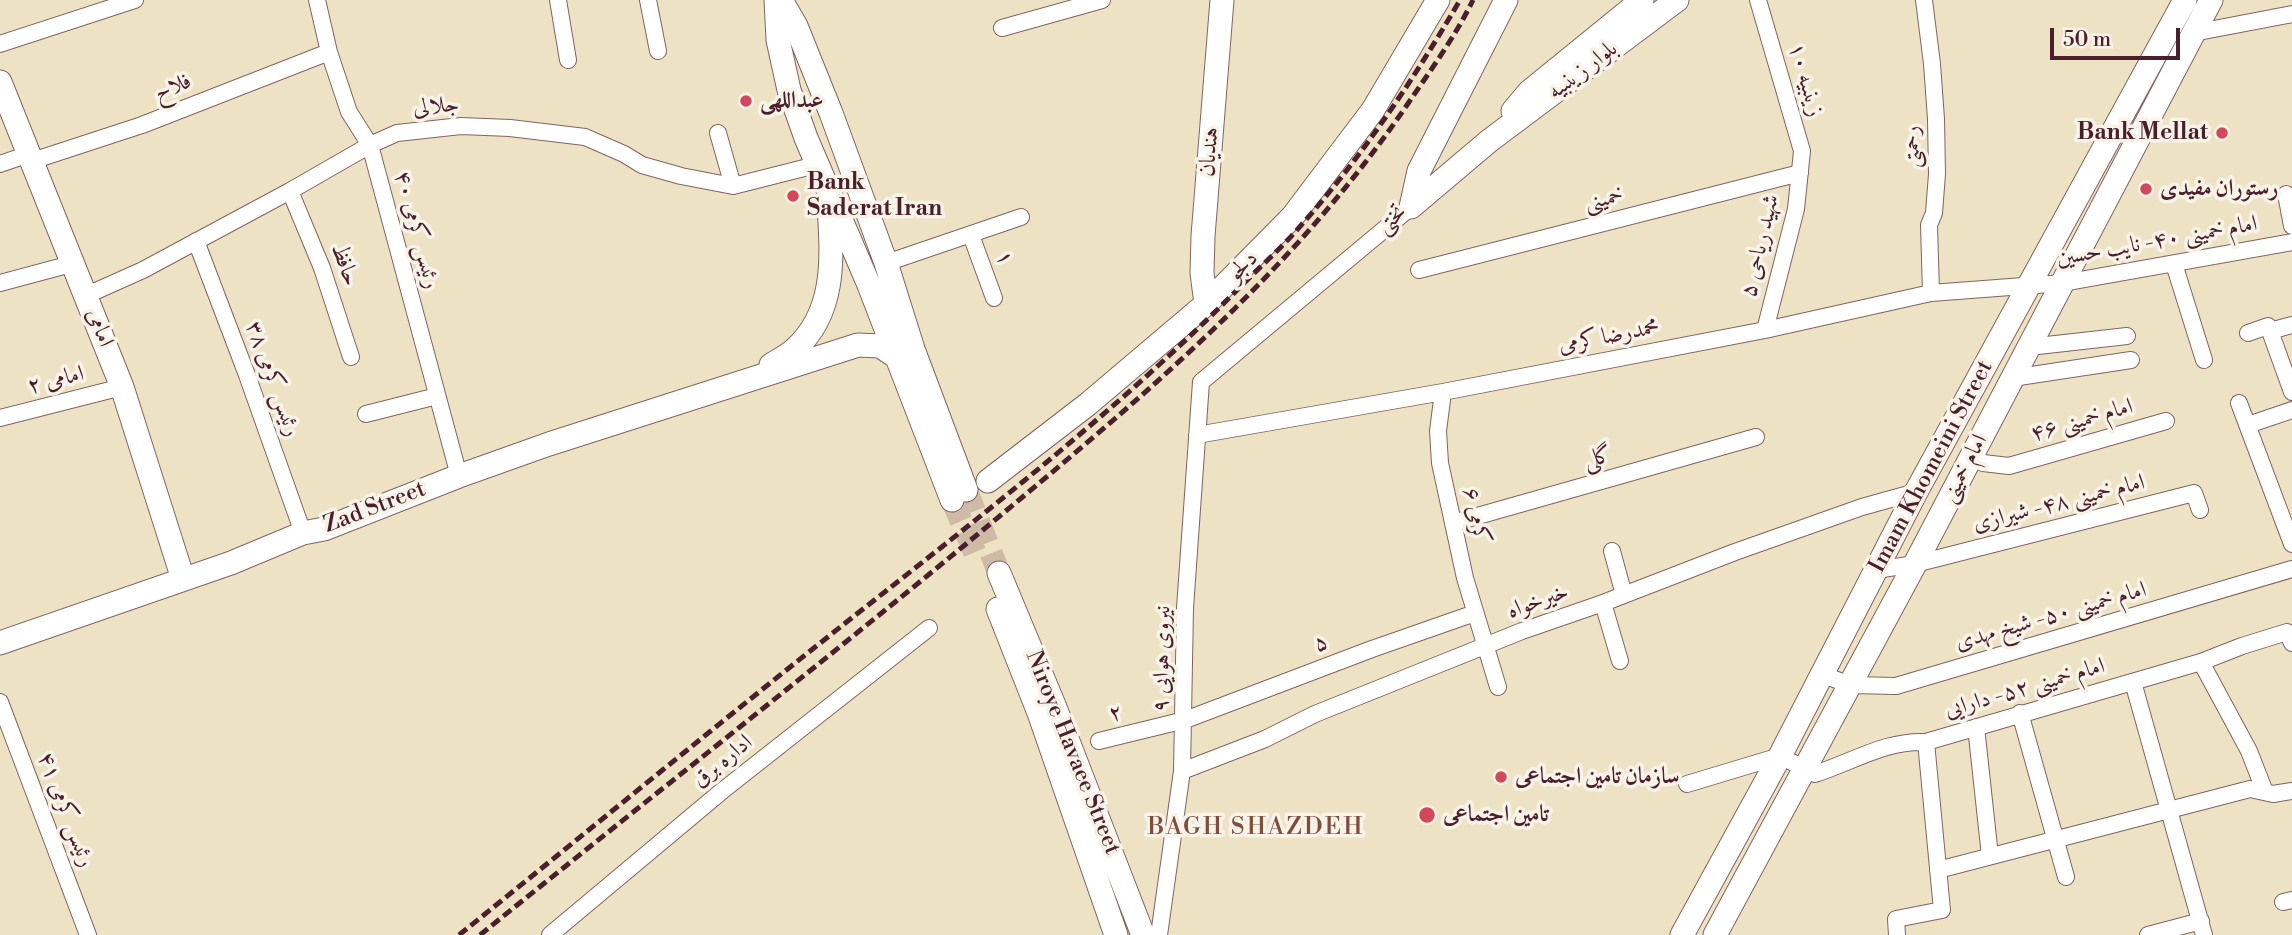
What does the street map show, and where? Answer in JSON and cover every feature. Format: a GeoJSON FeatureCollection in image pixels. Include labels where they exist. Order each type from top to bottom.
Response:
{"type":"FeatureCollection","features":[{"type":"Feature","properties":{"kind":"main road"},"geometry":{"type":"LineString","coordinates":[[779,0],[796,26],[886,263],[959,495],[895,356],[806,138],[789,90],[778,40],[779,0]]}},
{"type":"Feature","properties":{"kind":"main road","name":"هندیان"},"geometry":{"type":"LineString","coordinates":[[1206,304],[1202,273],[1203,236],[1222,0]]}},
{"type":"Feature","properties":{"kind":"main road","name":"دلجو"},"geometry":{"type":"LineString","coordinates":[[988,481],[1088,404],[1206,304],[1293,216],[1373,110],[1438,0]]}},
{"type":"Feature","properties":{"kind":"main road","name":"تختی"},"geometry":{"type":"LineString","coordinates":[[1410,206],[1424,159],[1506,0]]}},
{"type":"Feature","properties":{"kind":"main road","name":"بلوار زینبیه"},"geometry":{"type":"LineString","coordinates":[[1489,141],[1529,92],[1642,0]]}},
{"type":"Feature","properties":{"kind":"main road","name":"بلوار زینبیه"},"geometry":{"type":"LineString","coordinates":[[1410,206],[1489,141],[1677,0]]}},
{"type":"Feature","properties":{"kind":"main road","name":"Imam Khomeini Street"},"geometry":{"type":"LineString","coordinates":[[1682,935],[1780,756],[1916,492],[2185,0]]}},
{"type":"Feature","properties":{"kind":"main road","name":"امام خمینی"},"geometry":{"type":"LineString","coordinates":[[1715,935],[1915,564],[2211,0]]}},
{"type":"Feature","properties":{"kind":"main road","name":"امامی"},"geometry":{"type":"LineString","coordinates":[[0,82],[122,387],[183,579]]}},
{"type":"Feature","properties":{"kind":"main road"},"geometry":{"type":"LineString","coordinates":[[806,138],[805,120],[809,113],[821,107],[831,113]]}},
{"type":"Feature","properties":{"kind":"main road"},"geometry":{"type":"LineString","coordinates":[[751,379],[794,349],[816,323],[826,298],[831,273],[827,186]]}},
{"type":"Feature","properties":{"kind":"main road"},"geometry":{"type":"LineString","coordinates":[[751,379],[859,345],[880,346],[895,356]]}},
{"type":"Feature","properties":{"kind":"main road","name":"Zad Street"},"geometry":{"type":"LineString","coordinates":[[0,643],[231,563],[303,533],[324,529],[549,444],[751,379]]}},
{"type":"Feature","properties":{"kind":"main road","name":"Niroye Havaee Street"},"geometry":{"type":"LineString","coordinates":[[1116,935],[993,577],[1054,705],[1143,935]]}},
{"type":"Feature","properties":{"kind":"street"},"geometry":{"type":"LineString","coordinates":[[0,44],[135,0]]}},
{"type":"Feature","properties":{"kind":"street","name":"رئیس کرمی ۴۰"},"geometry":{"type":"LineString","coordinates":[[317,0],[349,112],[370,145],[459,476]]}},
{"type":"Feature","properties":{"kind":"street"},"geometry":{"type":"LineString","coordinates":[[558,0],[568,60]]}},
{"type":"Feature","properties":{"kind":"street"},"geometry":{"type":"LineString","coordinates":[[648,0],[658,51]]}},
{"type":"Feature","properties":{"kind":"street"},"geometry":{"type":"LineString","coordinates":[[1002,28],[1102,0]]}},
{"type":"Feature","properties":{"kind":"street","name":"زینبیه ۱۰"},"geometry":{"type":"LineString","coordinates":[[1758,0],[1802,150],[1800,173]]}},
{"type":"Feature","properties":{"kind":"street","name":"رحمتی"},"geometry":{"type":"LineString","coordinates":[[1924,0],[1936,119],[1936,187],[1934,213],[1929,225],[1931,293]]}},
{"type":"Feature","properties":{"kind":"street"},"geometry":{"type":"LineString","coordinates":[[2193,33],[2292,14]]}},
{"type":"Feature","properties":{"kind":"street","name":"فلاح"},"geometry":{"type":"LineString","coordinates":[[0,164],[31,158],[142,125],[330,52]]}},
{"type":"Feature","properties":{"kind":"street","name":"جلالی"},"geometry":{"type":"LineString","coordinates":[[87,295],[143,270],[370,145],[397,133],[461,126],[586,137],[642,165],[733,186],[816,165]]}},
{"type":"Feature","properties":{"kind":"street"},"geometry":{"type":"LineString","coordinates":[[718,132],[733,186]]}},
{"type":"Feature","properties":{"kind":"street","name":"خمینی"},"geometry":{"type":"LineString","coordinates":[[1419,270],[1800,173]]}},
{"type":"Feature","properties":{"kind":"street","name":"۵ شهید ریاحی"},"geometry":{"type":"LineString","coordinates":[[1765,330],[1796,209],[1800,173]]}},
{"type":"Feature","properties":{"kind":"street","name":"حافظ"},"geometry":{"type":"LineString","coordinates":[[290,191],[322,268],[351,356]]}},
{"type":"Feature","properties":{"kind":"street"},"geometry":{"type":"LineString","coordinates":[[2286,194],[2292,226]]}},
{"type":"Feature","properties":{"kind":"street","name":"تختی"},"geometry":{"type":"LineString","coordinates":[[1201,382],[1410,206]]}},
{"type":"Feature","properties":{"kind":"street"},"geometry":{"type":"LineString","coordinates":[[886,263],[1021,217]]}},
{"type":"Feature","properties":{"kind":"street","name":"۱"},"geometry":{"type":"LineString","coordinates":[[971,235],[994,298]]}},
{"type":"Feature","properties":{"kind":"street","name":"رئیس کرمی ۳۸"},"geometry":{"type":"LineString","coordinates":[[196,242],[303,533]]}},
{"type":"Feature","properties":{"kind":"street","name":"امام خمینی ۴۰- نایب حسین"},"geometry":{"type":"LineString","coordinates":[[2030,285],[2063,283],[2292,242]]}},
{"type":"Feature","properties":{"kind":"street"},"geometry":{"type":"LineString","coordinates":[[0,283],[71,264]]}},
{"type":"Feature","properties":{"kind":"street"},"geometry":{"type":"LineString","coordinates":[[2174,264],[2204,360]]}},
{"type":"Feature","properties":{"kind":"street","name":"محمدرضا کرمی"},"geometry":{"type":"LineString","coordinates":[[1196,435],[1443,393],[1765,330],[1931,293],[2030,285]]}},
{"type":"Feature","properties":{"kind":"street"},"geometry":{"type":"LineString","coordinates":[[2270,331],[2292,325]]}},
{"type":"Feature","properties":{"kind":"street"},"geometry":{"type":"LineString","coordinates":[[2248,333],[2268,326],[2292,392]]}},
{"type":"Feature","properties":{"kind":"street"},"geometry":{"type":"LineString","coordinates":[[2029,347],[2127,336]]}},
{"type":"Feature","properties":{"kind":"street"},"geometry":{"type":"LineString","coordinates":[[2012,378],[2131,360]]}},
{"type":"Feature","properties":{"kind":"street","name":"نیروی هوایی ۹"},"geometry":{"type":"LineString","coordinates":[[1159,935],[1182,771],[1185,608],[1201,382]]}},
{"type":"Feature","properties":{"kind":"street","name":"امامی ۲"},"geometry":{"type":"LineString","coordinates":[[0,418],[122,387]]}},
{"type":"Feature","properties":{"kind":"street","name":"کرمی ۶"},"geometry":{"type":"LineString","coordinates":[[1443,393],[1438,431],[1440,463],[1475,613],[1498,687]]}},
{"type":"Feature","properties":{"kind":"street"},"geometry":{"type":"LineString","coordinates":[[366,414],[437,396]]}},
{"type":"Feature","properties":{"kind":"street"},"geometry":{"type":"LineString","coordinates":[[2239,403],[2292,544]]}},
{"type":"Feature","properties":{"kind":"street"},"geometry":{"type":"LineString","coordinates":[[2248,425],[2292,410]]}},
{"type":"Feature","properties":{"kind":"street","name":"امام خمینی ۴۶"},"geometry":{"type":"LineString","coordinates":[[1971,457],[1983,463],[2009,466],[2166,421]]}},
{"type":"Feature","properties":{"kind":"street","name":"گلی"},"geometry":{"type":"LineString","coordinates":[[1453,523],[1756,438]]}},
{"type":"Feature","properties":{"kind":"street","name":"خیرخواه"},"geometry":{"type":"LineString","coordinates":[[1182,771],[1522,631],[1811,525],[1916,492]]}},
{"type":"Feature","properties":{"kind":"street","name":"امام خمینی ۴۸- شیرازی"},"geometry":{"type":"LineString","coordinates":[[1876,570],[1915,564],[2194,493],[2200,510]]}},
{"type":"Feature","properties":{"kind":"street"},"geometry":{"type":"LineString","coordinates":[[1612,551],[1624,595]]}},
{"type":"Feature","properties":{"kind":"street","name":"امام خمینی ۵۰- شیخ مهدی"},"geometry":{"type":"LineString","coordinates":[[1821,674],[1850,685],[1896,687],[2292,569]]}},
{"type":"Feature","properties":{"kind":"street"},"geometry":{"type":"LineString","coordinates":[[1602,603],[1619,661]]}},
{"type":"Feature","properties":{"kind":"street","name":"۵"},"geometry":{"type":"LineString","coordinates":[[1185,720],[1475,613]]}},
{"type":"Feature","properties":{"kind":"street","name":"اداره برق"},"geometry":{"type":"LineString","coordinates":[[550,935],[722,791],[929,628]]}},
{"type":"Feature","properties":{"kind":"street","name":"امام خمینی ۵۲- دارایی"},"geometry":{"type":"LineString","coordinates":[[1780,756],[1815,774],[1856,760],[1863,753],[1926,742],[2201,662],[2242,646],[2289,638]]}},
{"type":"Feature","properties":{"kind":"street"},"geometry":{"type":"LineString","coordinates":[[2201,662],[2249,751],[2265,792]]}},
{"type":"Feature","properties":{"kind":"street"},"geometry":{"type":"LineString","coordinates":[[2133,682],[2203,928],[2148,935]]}},
{"type":"Feature","properties":{"kind":"street","name":"رئیس کرمی ۴۱"},"geometry":{"type":"LineString","coordinates":[[0,702],[88,935]]}},
{"type":"Feature","properties":{"kind":"street"},"geometry":{"type":"LineString","coordinates":[[2020,713],[2066,877]]}},
{"type":"Feature","properties":{"kind":"street","name":"۲"},"geometry":{"type":"LineString","coordinates":[[1099,741],[1185,720]]}},
{"type":"Feature","properties":{"kind":"street"},"geometry":{"type":"LineString","coordinates":[[1976,727],[1990,856]]}},
{"type":"Feature","properties":{"kind":"street"},"geometry":{"type":"LineString","coordinates":[[1897,935],[1896,919],[1942,910],[1926,742]]}},
{"type":"Feature","properties":{"kind":"street"},"geometry":{"type":"LineString","coordinates":[[1687,784],[1780,756]]}},
{"type":"Feature","properties":{"kind":"street"},"geometry":{"type":"LineString","coordinates":[[1938,870],[2250,789],[2273,794],[2292,791]]}},
{"type":"Feature","properties":{"kind":"tunnel"},"geometry":{"type":"LineString","coordinates":[[966,490],[999,573]]}},
{"type":"Feature","properties":{"kind":"tunnel"},"geometry":{"type":"LineString","coordinates":[[952,500],[976,555]]}},
{"type":"Feature","properties":{"kind":"railway"},"geometry":{"type":"LineString","coordinates":[[459,935],[1006,495],[1151,372],[1290,238],[1342,177],[1404,90],[1460,0]]}},
{"type":"Feature","properties":{"kind":"railway"},"geometry":{"type":"LineString","coordinates":[[480,935],[1001,515],[1112,421],[1219,324],[1318,220],[1364,164],[1442,54],[1473,0]]}},
{"type":"Feature","properties":{"kind":"place","name":"عبداللهی"},"geometry":{"type":"Point","coordinates":[746,101]}},
{"type":"Feature","properties":{"kind":"place","name":"Bank Mellat"},"geometry":{"type":"Point","coordinates":[2222,133]}},
{"type":"Feature","properties":{"kind":"place","name":"رستوران مفیدی"},"geometry":{"type":"Point","coordinates":[2146,189]}},
{"type":"Feature","properties":{"kind":"place","name":"Bank Saderat Iran"},"geometry":{"type":"Point","coordinates":[793,196]}},
{"type":"Feature","properties":{"kind":"place","name":"سازمان تامین اجتماعی"},"geometry":{"type":"Point","coordinates":[1501,777]}},
{"type":"Feature","properties":{"kind":"place","name":"تامین اجتماعی"},"geometry":{"type":"Point","coordinates":[1427,815]}},
{"type":"Feature","properties":{"kind":"district","name":"BAGH SHAZDEH"},"geometry":{"type":"Point","coordinates":[1256,828]}}]}
